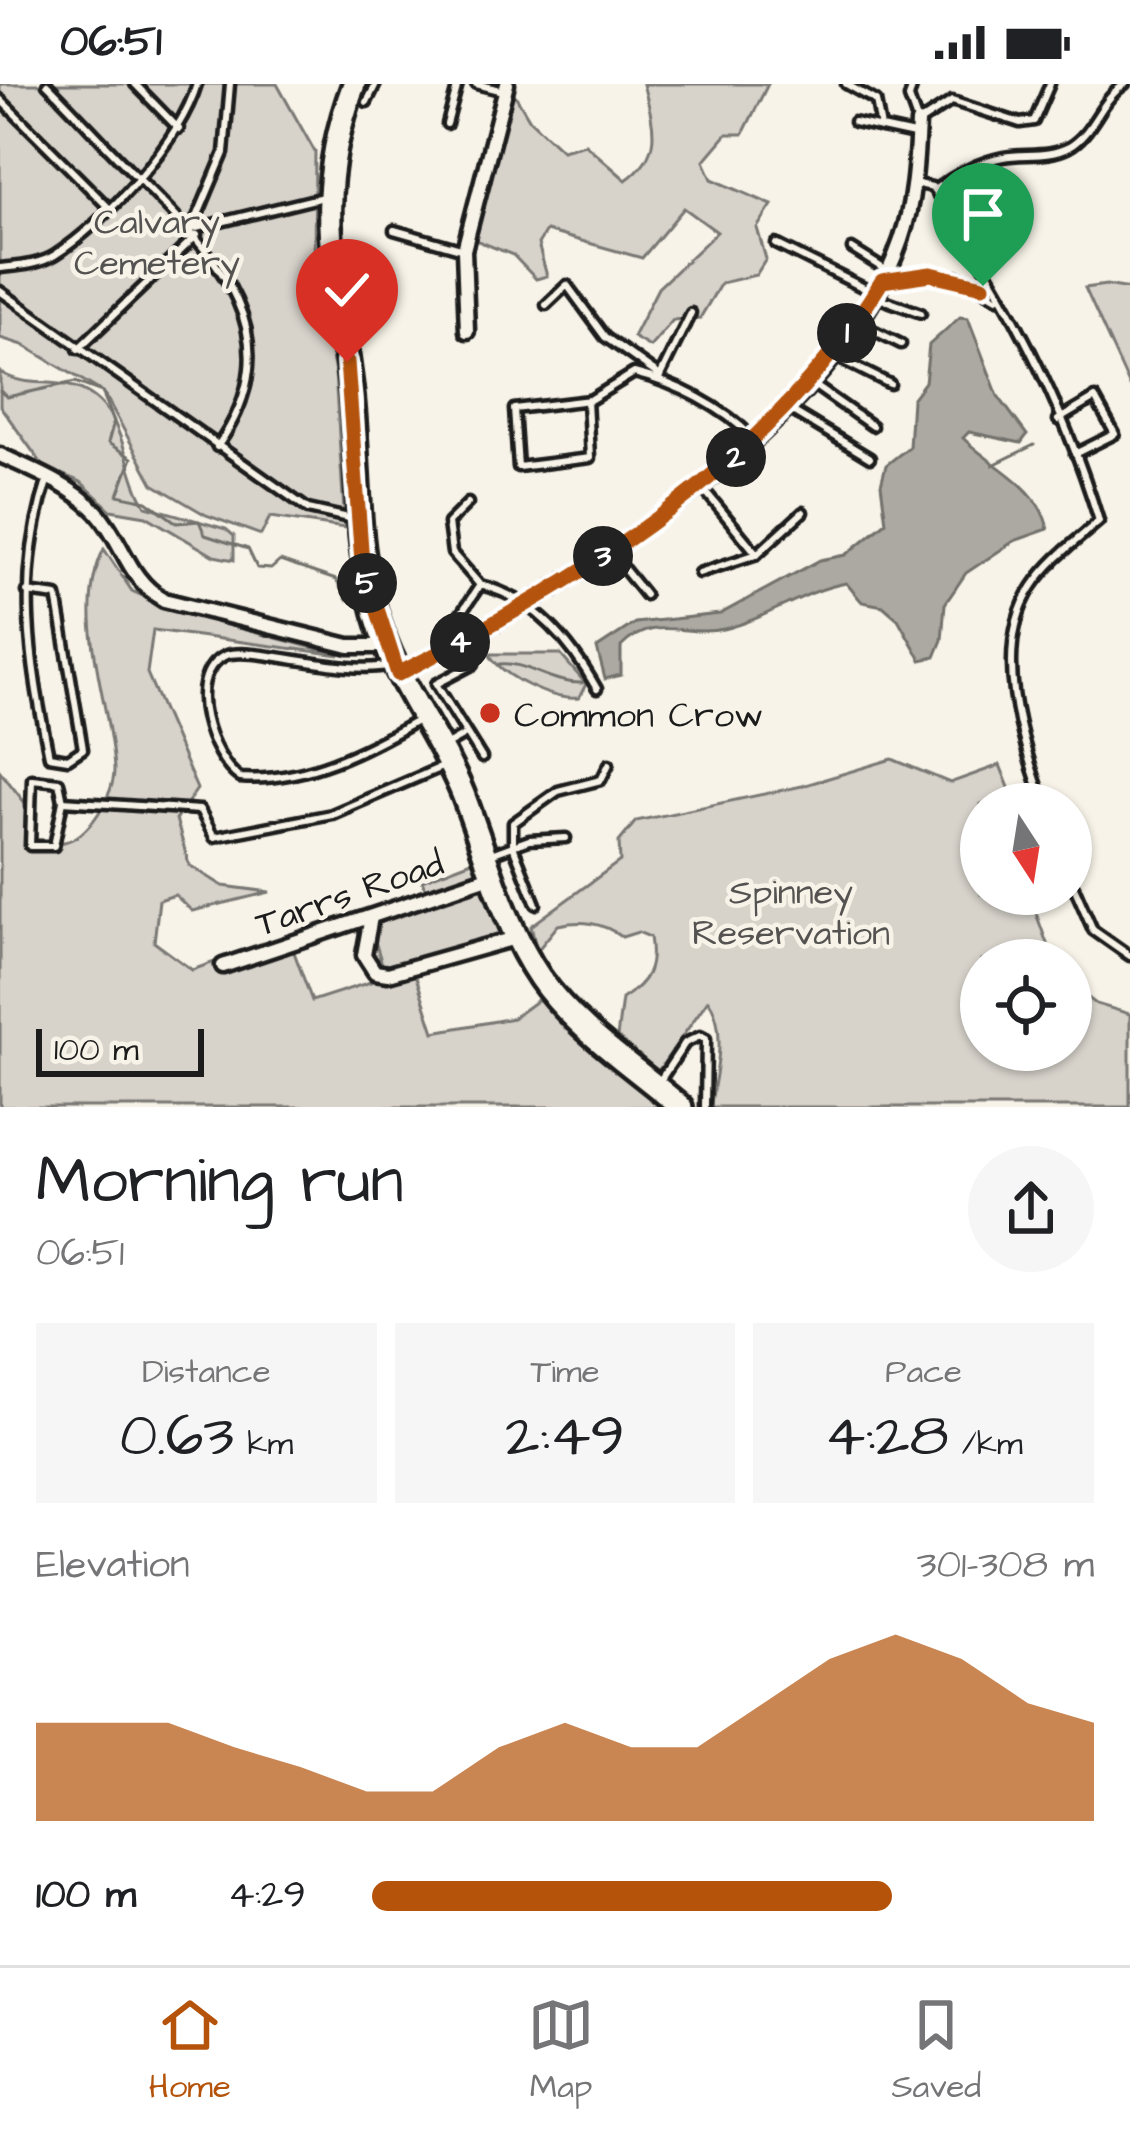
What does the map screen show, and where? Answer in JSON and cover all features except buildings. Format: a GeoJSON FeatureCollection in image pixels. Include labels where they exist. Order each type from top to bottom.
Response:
{"type":"FeatureCollection","features":[{"type":"Feature","properties":{"kind":"main road"},"geometry":{"type":"LineString","coordinates":[[361,93],[334,150],[328,196],[331,280],[352,401],[356,519],[368,590],[392,661],[445,756],[520,937],[556,997],[681,1107]]}},
{"type":"Feature","properties":{"kind":"street"},"geometry":{"type":"LineString","coordinates":[[467,331],[464,250],[506,88]]}},
{"type":"Feature","properties":{"kind":"street"},"geometry":{"type":"LineString","coordinates":[[0,455],[49,478],[98,514],[141,587],[164,600],[392,661],[461,641],[609,551],[701,486],[786,407],[831,354],[879,285],[914,183],[918,130]]}},
{"type":"Feature","properties":{"kind":"street","name":"Tarrs Road"},"geometry":{"type":"LineString","coordinates":[[223,966],[371,917],[491,865]]}},
{"type":"Feature","properties":{"kind":"street"},"geometry":{"type":"LineString","coordinates":[[371,917],[364,955],[375,972],[388,974],[520,937]]}},
{"type":"Feature","properties":{"kind":"lane"},"geometry":{"type":"LineString","coordinates":[[47,84],[194,232],[226,273],[242,307],[250,348],[243,398],[217,447]]}},
{"type":"Feature","properties":{"kind":"lane"},"geometry":{"type":"LineString","coordinates":[[136,84],[179,129]]}},
{"type":"Feature","properties":{"kind":"lane"},"geometry":{"type":"LineString","coordinates":[[0,268],[53,256],[107,206],[179,129],[197,84]]}},
{"type":"Feature","properties":{"kind":"lane"},"geometry":{"type":"LineString","coordinates":[[77,349],[194,232],[224,153],[230,84]]}},
{"type":"Feature","properties":{"kind":"lane"},"geometry":{"type":"LineString","coordinates":[[361,93],[376,84]]}},
{"type":"Feature","properties":{"kind":"lane"},"geometry":{"type":"LineString","coordinates":[[447,124],[458,84]]}},
{"type":"Feature","properties":{"kind":"lane"},"geometry":{"type":"LineString","coordinates":[[476,84],[506,88]]}},
{"type":"Feature","properties":{"kind":"lane"},"geometry":{"type":"LineString","coordinates":[[846,84],[876,101],[881,128]]}},
{"type":"Feature","properties":{"kind":"lane"},"geometry":{"type":"LineString","coordinates":[[854,122],[918,130],[952,101],[1020,123],[1034,122],[1050,84]]}},
{"type":"Feature","properties":{"kind":"lane"},"geometry":{"type":"LineString","coordinates":[[934,190],[954,176],[1004,157],[1066,149],[1090,126],[1099,105],[1125,84]]}},
{"type":"Feature","properties":{"kind":"lane"},"geometry":{"type":"LineString","coordinates":[[912,85],[909,98],[918,130]]}},
{"type":"Feature","properties":{"kind":"lane"},"geometry":{"type":"LineString","coordinates":[[0,98],[107,206]]}},
{"type":"Feature","properties":{"kind":"lane"},"geometry":{"type":"LineString","coordinates":[[914,183],[934,190],[1005,304],[1075,454],[1099,521],[1030,589],[1015,630],[1014,694],[1038,783]]}},
{"type":"Feature","properties":{"kind":"lane"},"geometry":{"type":"LineString","coordinates":[[194,232],[328,196]]}},
{"type":"Feature","properties":{"kind":"lane"},"geometry":{"type":"LineString","coordinates":[[394,230],[464,250]]}},
{"type":"Feature","properties":{"kind":"lane"},"geometry":{"type":"LineString","coordinates":[[776,244],[879,285],[921,313]]}},
{"type":"Feature","properties":{"kind":"lane"},"geometry":{"type":"LineString","coordinates":[[852,249],[879,285]]}},
{"type":"Feature","properties":{"kind":"lane"},"geometry":{"type":"LineString","coordinates":[[879,285],[958,277],[983,286],[1005,304]]}},
{"type":"Feature","properties":{"kind":"lane"},"geometry":{"type":"LineString","coordinates":[[546,305],[560,287],[571,288],[604,337],[659,378],[733,418],[755,440]]}},
{"type":"Feature","properties":{"kind":"lane"},"geometry":{"type":"LineString","coordinates":[[0,291],[308,509],[332,519],[356,519]]}},
{"type":"Feature","properties":{"kind":"lane"},"geometry":{"type":"LineString","coordinates":[[659,378],[691,313]]}},
{"type":"Feature","properties":{"kind":"lane"},"geometry":{"type":"LineString","coordinates":[[856,321],[902,344]]}},
{"type":"Feature","properties":{"kind":"lane"},"geometry":{"type":"LineString","coordinates":[[831,354],[890,384]]}},
{"type":"Feature","properties":{"kind":"lane"},"geometry":{"type":"LineString","coordinates":[[587,400],[590,458],[518,467],[514,409],[587,400],[634,374],[659,378]]}},
{"type":"Feature","properties":{"kind":"lane"},"geometry":{"type":"LineString","coordinates":[[808,381],[872,426]]}},
{"type":"Feature","properties":{"kind":"lane"},"geometry":{"type":"LineString","coordinates":[[1058,420],[1095,398],[1115,434],[1075,454]]}},
{"type":"Feature","properties":{"kind":"lane"},"geometry":{"type":"LineString","coordinates":[[786,407],[870,458]]}},
{"type":"Feature","properties":{"kind":"lane"},"geometry":{"type":"LineString","coordinates":[[27,592],[56,596],[59,607],[83,749],[68,759],[49,756],[32,674],[27,592],[27,554],[49,478]]}},
{"type":"Feature","properties":{"kind":"lane"},"geometry":{"type":"LineString","coordinates":[[701,486],[757,554]]}},
{"type":"Feature","properties":{"kind":"lane"},"geometry":{"type":"LineString","coordinates":[[468,503],[448,523],[447,541],[480,585],[513,592],[563,638],[598,689]]}},
{"type":"Feature","properties":{"kind":"lane"},"geometry":{"type":"LineString","coordinates":[[698,573],[757,554],[803,512]]}},
{"type":"Feature","properties":{"kind":"lane"},"geometry":{"type":"LineString","coordinates":[[609,551],[645,595]]}},
{"type":"Feature","properties":{"kind":"lane"},"geometry":{"type":"LineString","coordinates":[[460,615],[480,585]]}},
{"type":"Feature","properties":{"kind":"lane"},"geometry":{"type":"LineString","coordinates":[[461,641],[474,664],[436,684],[482,758]]}},
{"type":"Feature","properties":{"kind":"lane"},"geometry":{"type":"LineString","coordinates":[[392,661],[337,669],[264,656],[226,655],[218,660],[207,688],[205,719],[214,751],[241,778],[262,780],[322,767],[423,717]]}},
{"type":"Feature","properties":{"kind":"lane"},"geometry":{"type":"LineString","coordinates":[[64,801],[200,810],[214,837],[332,814],[445,756],[466,734]]}},
{"type":"Feature","properties":{"kind":"lane"},"geometry":{"type":"LineString","coordinates":[[536,904],[513,846],[513,823],[558,791],[601,780],[609,764]]}},
{"type":"Feature","properties":{"kind":"lane"},"geometry":{"type":"LineString","coordinates":[[32,779],[59,782],[64,801],[54,846],[30,846],[32,779]]}},
{"type":"Feature","properties":{"kind":"lane"},"geometry":{"type":"LineString","coordinates":[[491,865],[513,846],[566,838]]}},
{"type":"Feature","properties":{"kind":"lane"},"geometry":{"type":"LineString","coordinates":[[1086,915],[1093,930],[1130,956]]}},
{"type":"Feature","properties":{"kind":"lane"},"geometry":{"type":"LineString","coordinates":[[657,1086],[691,1038],[706,1039],[705,1107]]}},
{"type":"Feature","properties":{"kind":"green space","name":"Calvary Cemetery"},"geometry":{"type":"Polygon","coordinates":[[[0,84],[277,84],[315,152],[314,262],[335,373],[345,528],[270,517],[261,535],[206,515],[153,484],[104,393],[23,345],[0,338],[0,84]]]}},
{"type":"Feature","properties":{"kind":"green space"},"geometry":{"type":"Polygon","coordinates":[[[643,84],[768,84],[743,134],[727,134],[704,161],[712,179],[772,205],[757,228],[766,259],[756,275],[721,283],[700,318],[673,320],[650,347],[633,337],[658,288],[717,232],[684,208],[642,258],[546,231],[538,244],[547,276],[536,279],[513,255],[473,239],[512,90],[530,120],[562,150],[585,144],[626,180],[651,149],[652,125],[643,84]]]}},
{"type":"Feature","properties":{"kind":"green space"},"geometry":{"type":"Polygon","coordinates":[[[1085,288],[1130,289],[1130,387],[1085,288]]]}},
{"type":"Feature","properties":{"kind":"green space"},"geometry":{"type":"Polygon","coordinates":[[[0,372],[92,395],[114,422],[146,506],[226,529],[234,536],[234,560],[214,556],[146,516],[111,510],[81,482],[44,467],[0,406],[0,372]]]}},
{"type":"Feature","properties":{"kind":"green space"},"geometry":{"type":"Polygon","coordinates":[[[104,549],[132,591],[178,612],[340,655],[153,630],[147,673],[197,789],[176,819],[189,865],[223,886],[270,892],[192,911],[175,895],[159,900],[154,942],[192,970],[288,936],[312,1001],[386,977],[366,912],[427,892],[422,880],[477,859],[508,939],[414,971],[434,1032],[513,1018],[543,996],[667,1107],[0,1107],[0,771],[29,808],[36,840],[58,843],[73,838],[105,802],[114,769],[95,658],[91,601],[104,549]]]}},
{"type":"Feature","properties":{"kind":"green space"},"geometry":{"type":"Polygon","coordinates":[[[489,654],[560,654],[586,684],[579,698],[556,696],[517,679],[489,654]]]}},
{"type":"Feature","properties":{"kind":"green space","name":"Spinney Reservation"},"geometry":{"type":"Polygon","coordinates":[[[892,759],[950,783],[1000,765],[1007,783],[960,783],[960,915],[1037,915],[1045,939],[960,939],[960,1071],[1092,1071],[1092,1001],[1130,1014],[1130,1107],[710,1107],[719,1038],[708,1000],[658,1071],[617,1037],[622,999],[644,980],[650,966],[650,937],[638,932],[622,937],[599,925],[567,923],[558,925],[537,951],[531,926],[620,861],[619,842],[636,821],[802,786],[892,759]]]}},
{"type":"Feature","properties":{"kind":"shaded area"},"geometry":{"type":"Polygon","coordinates":[[[960,317],[968,318],[998,396],[1027,435],[1021,443],[969,432],[963,438],[1025,489],[1048,529],[1014,541],[966,573],[945,604],[942,640],[935,657],[921,660],[898,619],[883,606],[862,602],[846,583],[724,629],[645,631],[621,647],[621,675],[605,679],[597,648],[635,623],[720,614],[820,560],[846,555],[886,522],[881,484],[886,465],[909,447],[912,399],[925,382],[929,345],[960,317]]]}},
{"type":"Feature","properties":{"kind":"waterway"},"geometry":{"type":"LineString","coordinates":[[0,391],[7,397],[75,382],[102,392],[114,421],[108,443],[132,458],[118,495],[147,501],[177,523],[199,521],[205,535],[248,549],[257,568],[271,569],[280,561],[336,580],[347,600]]}},
{"type":"Feature","properties":{"kind":"waterway"},"geometry":{"type":"LineString","coordinates":[[993,465],[1034,445]]}},
{"type":"Feature","properties":{"kind":"waterway"},"geometry":{"type":"LineString","coordinates":[[500,664],[582,683]]}},
{"type":"Feature","properties":{"kind":"place","name":"Common Crow"},"geometry":{"type":"Point","coordinates":[490,713]}},
{"type":"Feature","properties":{"kind":"route"},"geometry":{"type":"LineString","coordinates":[[347,362],[362,562],[378,624],[398,674],[469,638],[603,555],[719,472],[793,399],[882,281],[931,274],[983,286]]}}]}
